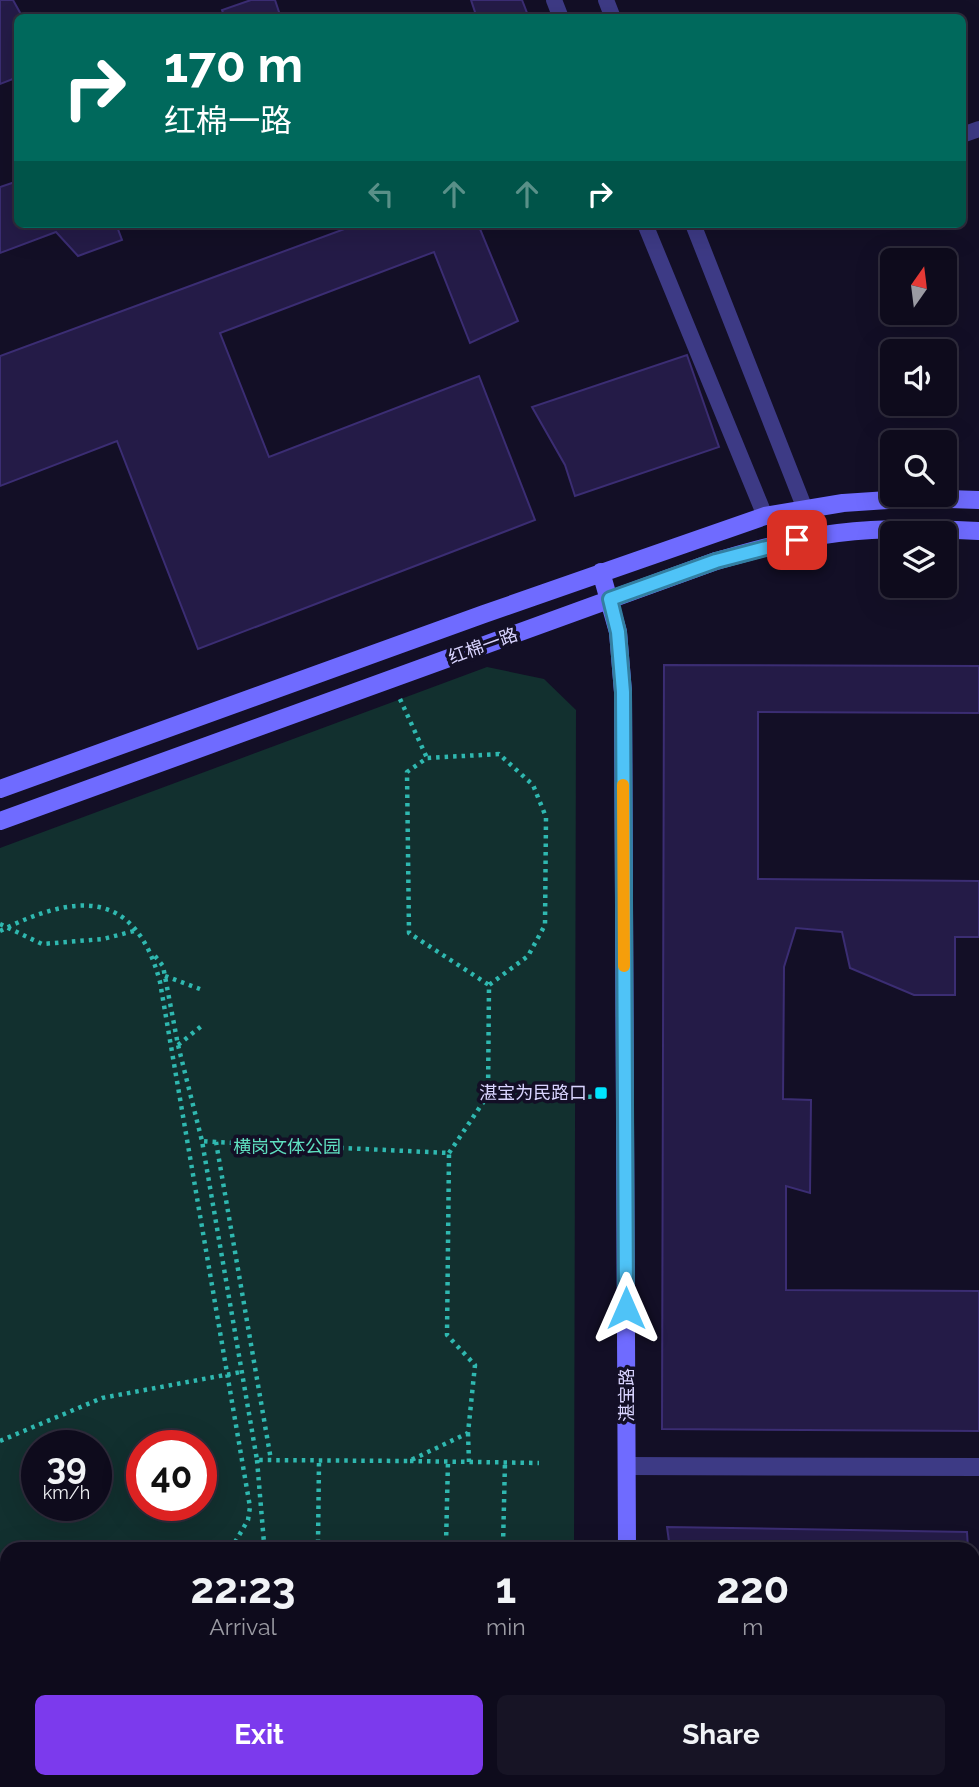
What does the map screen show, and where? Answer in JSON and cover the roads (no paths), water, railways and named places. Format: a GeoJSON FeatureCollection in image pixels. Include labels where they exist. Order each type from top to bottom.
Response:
{"type":"FeatureCollection","features":[{"type":"Feature","properties":{"kind":"main road","name":"红棉一路"},"geometry":{"type":"LineString","coordinates":[[0,789],[601,572],[765,516],[843,503],[918,498],[979,500]]}},
{"type":"Feature","properties":{"kind":"main road","name":"红棉一路"},"geometry":{"type":"LineString","coordinates":[[0,821],[716,561],[776,544],[838,533],[910,529],[979,531]]}},
{"type":"Feature","properties":{"kind":"main road","name":"湛宝路"},"geometry":{"type":"LineString","coordinates":[[601,572],[618,632],[623,692],[627,1542]]}},
{"type":"Feature","properties":{"kind":"street"},"geometry":{"type":"LineString","coordinates":[[627,1466],[979,1467]]}},
{"type":"Feature","properties":{"kind":"lane"},"geometry":{"type":"LineString","coordinates":[[647,228],[765,516]]}},
{"type":"Feature","properties":{"kind":"lane"},"geometry":{"type":"LineString","coordinates":[[699,228],[805,509]]}},
{"type":"Feature","properties":{"kind":"place","name":"湛宝为民路口"},"geometry":{"type":"Point","coordinates":[601,1093]}},
{"type":"Feature","properties":{"kind":"park label","name":"横岗文体公园"},"geometry":{"type":"Point","coordinates":[287,1147]}}]}
